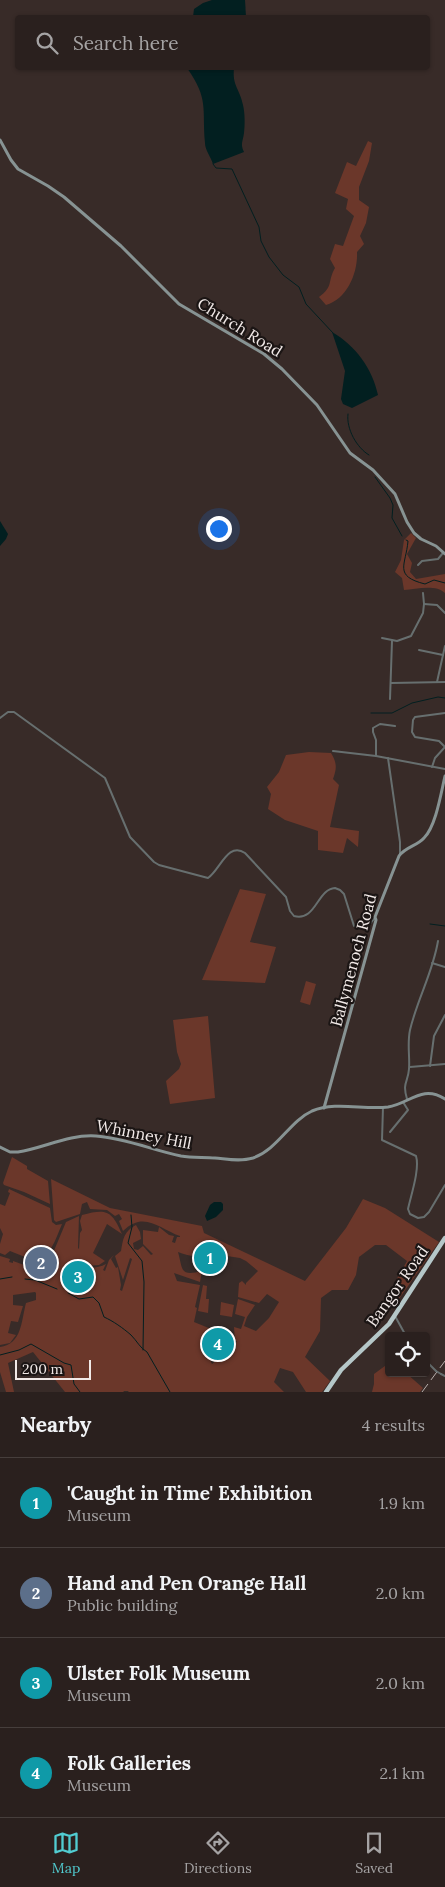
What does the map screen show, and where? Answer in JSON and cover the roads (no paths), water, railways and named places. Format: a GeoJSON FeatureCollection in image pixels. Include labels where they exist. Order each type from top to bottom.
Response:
{"type":"FeatureCollection","features":[{"type":"Feature","properties":{"kind":"highway","name":"Bangor Road"},"geometry":{"type":"LineString","coordinates":[[326,1392],[341,1370],[376,1338],[395,1316],[445,1238]]}},
{"type":"Feature","properties":{"kind":"street","name":"Church Road"},"geometry":{"type":"LineString","coordinates":[[0,140],[10,160],[18,169],[64,197],[121,246],[179,304],[275,362],[317,405],[350,453],[375,472],[395,494],[414,533],[444,553]]}},
{"type":"Feature","properties":{"kind":"street"},"geometry":{"type":"LineString","coordinates":[[418,565],[422,561],[438,559],[444,553]]}},
{"type":"Feature","properties":{"kind":"street"},"geometry":{"type":"LineString","coordinates":[[382,638],[402,641],[411,636],[422,616],[423,593]]}},
{"type":"Feature","properties":{"kind":"street"},"geometry":{"type":"LineString","coordinates":[[424,604],[437,604],[445,613]]}},
{"type":"Feature","properties":{"kind":"street"},"geometry":{"type":"LineString","coordinates":[[390,699],[392,641]]}},
{"type":"Feature","properties":{"kind":"street"},"geometry":{"type":"LineString","coordinates":[[437,682],[445,646]]}},
{"type":"Feature","properties":{"kind":"street"},"geometry":{"type":"LineString","coordinates":[[420,650],[443,655]]}},
{"type":"Feature","properties":{"kind":"street"},"geometry":{"type":"LineString","coordinates":[[391,683],[445,682]]}},
{"type":"Feature","properties":{"kind":"street"},"geometry":{"type":"LineString","coordinates":[[0,718],[8,712],[14,712],[105,778],[130,837],[156,864],[208,878],[230,852],[240,850],[286,897],[290,911],[295,916],[301,916],[310,912],[326,891],[335,888],[343,893],[354,926],[365,928],[375,917]]}},
{"type":"Feature","properties":{"kind":"street"},"geometry":{"type":"LineString","coordinates":[[432,767],[433,761],[445,747],[439,741],[415,737],[412,732],[413,720],[415,717],[445,713]]}},
{"type":"Feature","properties":{"kind":"street"},"geometry":{"type":"LineString","coordinates":[[376,756],[376,740],[373,728],[380,724],[395,726]]}},
{"type":"Feature","properties":{"kind":"street"},"geometry":{"type":"LineString","coordinates":[[333,751],[376,756],[445,769]]}},
{"type":"Feature","properties":{"kind":"street"},"geometry":{"type":"LineString","coordinates":[[388,758],[400,854]]}},
{"type":"Feature","properties":{"kind":"street"},"geometry":{"type":"LineString","coordinates":[[400,854],[428,834],[436,813],[445,776]]}},
{"type":"Feature","properties":{"kind":"street","name":"Ballymenoch Road"},"geometry":{"type":"LineString","coordinates":[[324,1108],[376,920],[375,917],[400,854]]}},
{"type":"Feature","properties":{"kind":"street"},"geometry":{"type":"LineString","coordinates":[[408,1099],[404,1085],[409,1068],[408,1048],[410,1032],[438,941]]}},
{"type":"Feature","properties":{"kind":"street"},"geometry":{"type":"LineString","coordinates":[[432,963],[445,967]]}},
{"type":"Feature","properties":{"kind":"street"},"geometry":{"type":"LineString","coordinates":[[430,1066],[435,1032],[445,1015]]}},
{"type":"Feature","properties":{"kind":"street"},"geometry":{"type":"LineString","coordinates":[[409,1068],[445,1064]]}},
{"type":"Feature","properties":{"kind":"street","name":"Whinney Hill"},"geometry":{"type":"LineString","coordinates":[[0,1147],[10,1152],[18,1152],[72,1138],[93,1135],[150,1146],[183,1156],[242,1160],[254,1158],[264,1152],[310,1112],[324,1108],[348,1106],[383,1107],[396,1105],[424,1094],[437,1095],[445,1099]]}},
{"type":"Feature","properties":{"kind":"street"},"geometry":{"type":"LineString","coordinates":[[390,1132],[408,1110],[403,1102]]}},
{"type":"Feature","properties":{"kind":"street"},"geometry":{"type":"LineString","coordinates":[[383,1107],[382,1140],[418,1158],[408,1209],[412,1215],[418,1218],[426,1215],[445,1185]]}},
{"type":"Feature","properties":{"kind":"street"},"geometry":{"type":"LineString","coordinates":[[395,1316],[404,1332]]}},
{"type":"Feature","properties":{"kind":"street"},"geometry":{"type":"LineString","coordinates":[[430,1365],[445,1376]]}},
{"type":"Feature","properties":{"kind":"water"},"geometry":{"type":"Polygon","coordinates":[[[212,0],[245,0],[246,15],[193,15],[194,9],[212,0]]]}},
{"type":"Feature","properties":{"kind":"water"},"geometry":{"type":"Polygon","coordinates":[[[188,70],[234,70],[234,79],[242,100],[245,119],[242,145],[244,152],[213,164],[205,146],[202,96],[188,70]]]}},
{"type":"Feature","properties":{"kind":"water"},"geometry":{"type":"Polygon","coordinates":[[[332,332],[356,351],[362,359],[372,376],[378,395],[352,408],[343,404],[341,399],[345,371],[332,332]]]}},
{"type":"Feature","properties":{"kind":"water"},"geometry":{"type":"Polygon","coordinates":[[[0,521],[8,534],[0,546],[0,521]]]}},
{"type":"Feature","properties":{"kind":"water"},"geometry":{"type":"Polygon","coordinates":[[[214,1202],[221,1202],[223,1210],[216,1217],[207,1221],[205,1216],[210,1205],[214,1202]]]}},
{"type":"Feature","properties":{"kind":"waterway"},"geometry":{"type":"LineString","coordinates":[[213,164],[216,168],[232,169],[259,227],[261,241],[269,257],[283,275],[299,287],[306,304],[333,333]]}},
{"type":"Feature","properties":{"kind":"waterway"},"geometry":{"type":"LineString","coordinates":[[348,414],[353,438],[360,448],[369,455]]}},
{"type":"Feature","properties":{"kind":"waterway"},"geometry":{"type":"LineString","coordinates":[[375,477],[390,498],[393,505],[392,518],[402,536]]}},
{"type":"Feature","properties":{"kind":"waterway"},"geometry":{"type":"LineString","coordinates":[[406,540],[408,541],[404,563],[405,573],[415,581],[425,584],[434,580],[445,583]]}},
{"type":"Feature","properties":{"kind":"waterway"},"geometry":{"type":"LineString","coordinates":[[371,713],[392,713],[412,703],[438,697],[445,698]]}},
{"type":"Feature","properties":{"kind":"waterway"},"geometry":{"type":"LineString","coordinates":[[430,924],[445,926]]}},
{"type":"Feature","properties":{"kind":"waterway"},"geometry":{"type":"LineString","coordinates":[[131,1215],[132,1227],[128,1243],[142,1261],[144,1282],[143,1350]]}},
{"type":"Feature","properties":{"kind":"waterway"},"geometry":{"type":"LineString","coordinates":[[0,1279],[12,1277]]}},
{"type":"Feature","properties":{"kind":"waterway"},"geometry":{"type":"LineString","coordinates":[[25,1279],[35,1280],[57,1289]]}},
{"type":"Feature","properties":{"kind":"waterway"},"geometry":{"type":"LineString","coordinates":[[68,1293],[79,1299],[93,1297],[99,1303],[104,1317],[128,1332],[147,1352],[170,1392]]}},
{"type":"Feature","properties":{"kind":"waterway"},"geometry":{"type":"LineString","coordinates":[[0,1355],[19,1350],[31,1344],[71,1365],[74,1384],[80,1392]]}},
{"type":"Feature","properties":{"kind":"railway"},"geometry":{"type":"LineString","coordinates":[[422,1392],[445,1361]]}},
{"type":"Feature","properties":{"kind":"place","name":"'Caught in Time' Exhibition"},"geometry":{"type":"Point","coordinates":[210,1258]}},
{"type":"Feature","properties":{"kind":"place","name":"Hand and Pen Orange Hall"},"geometry":{"type":"Point","coordinates":[41,1263]}},
{"type":"Feature","properties":{"kind":"place","name":"Ulster Folk Museum"},"geometry":{"type":"Point","coordinates":[78,1277]}},
{"type":"Feature","properties":{"kind":"place","name":"Folk Galleries"},"geometry":{"type":"Point","coordinates":[218,1344]}}]}
